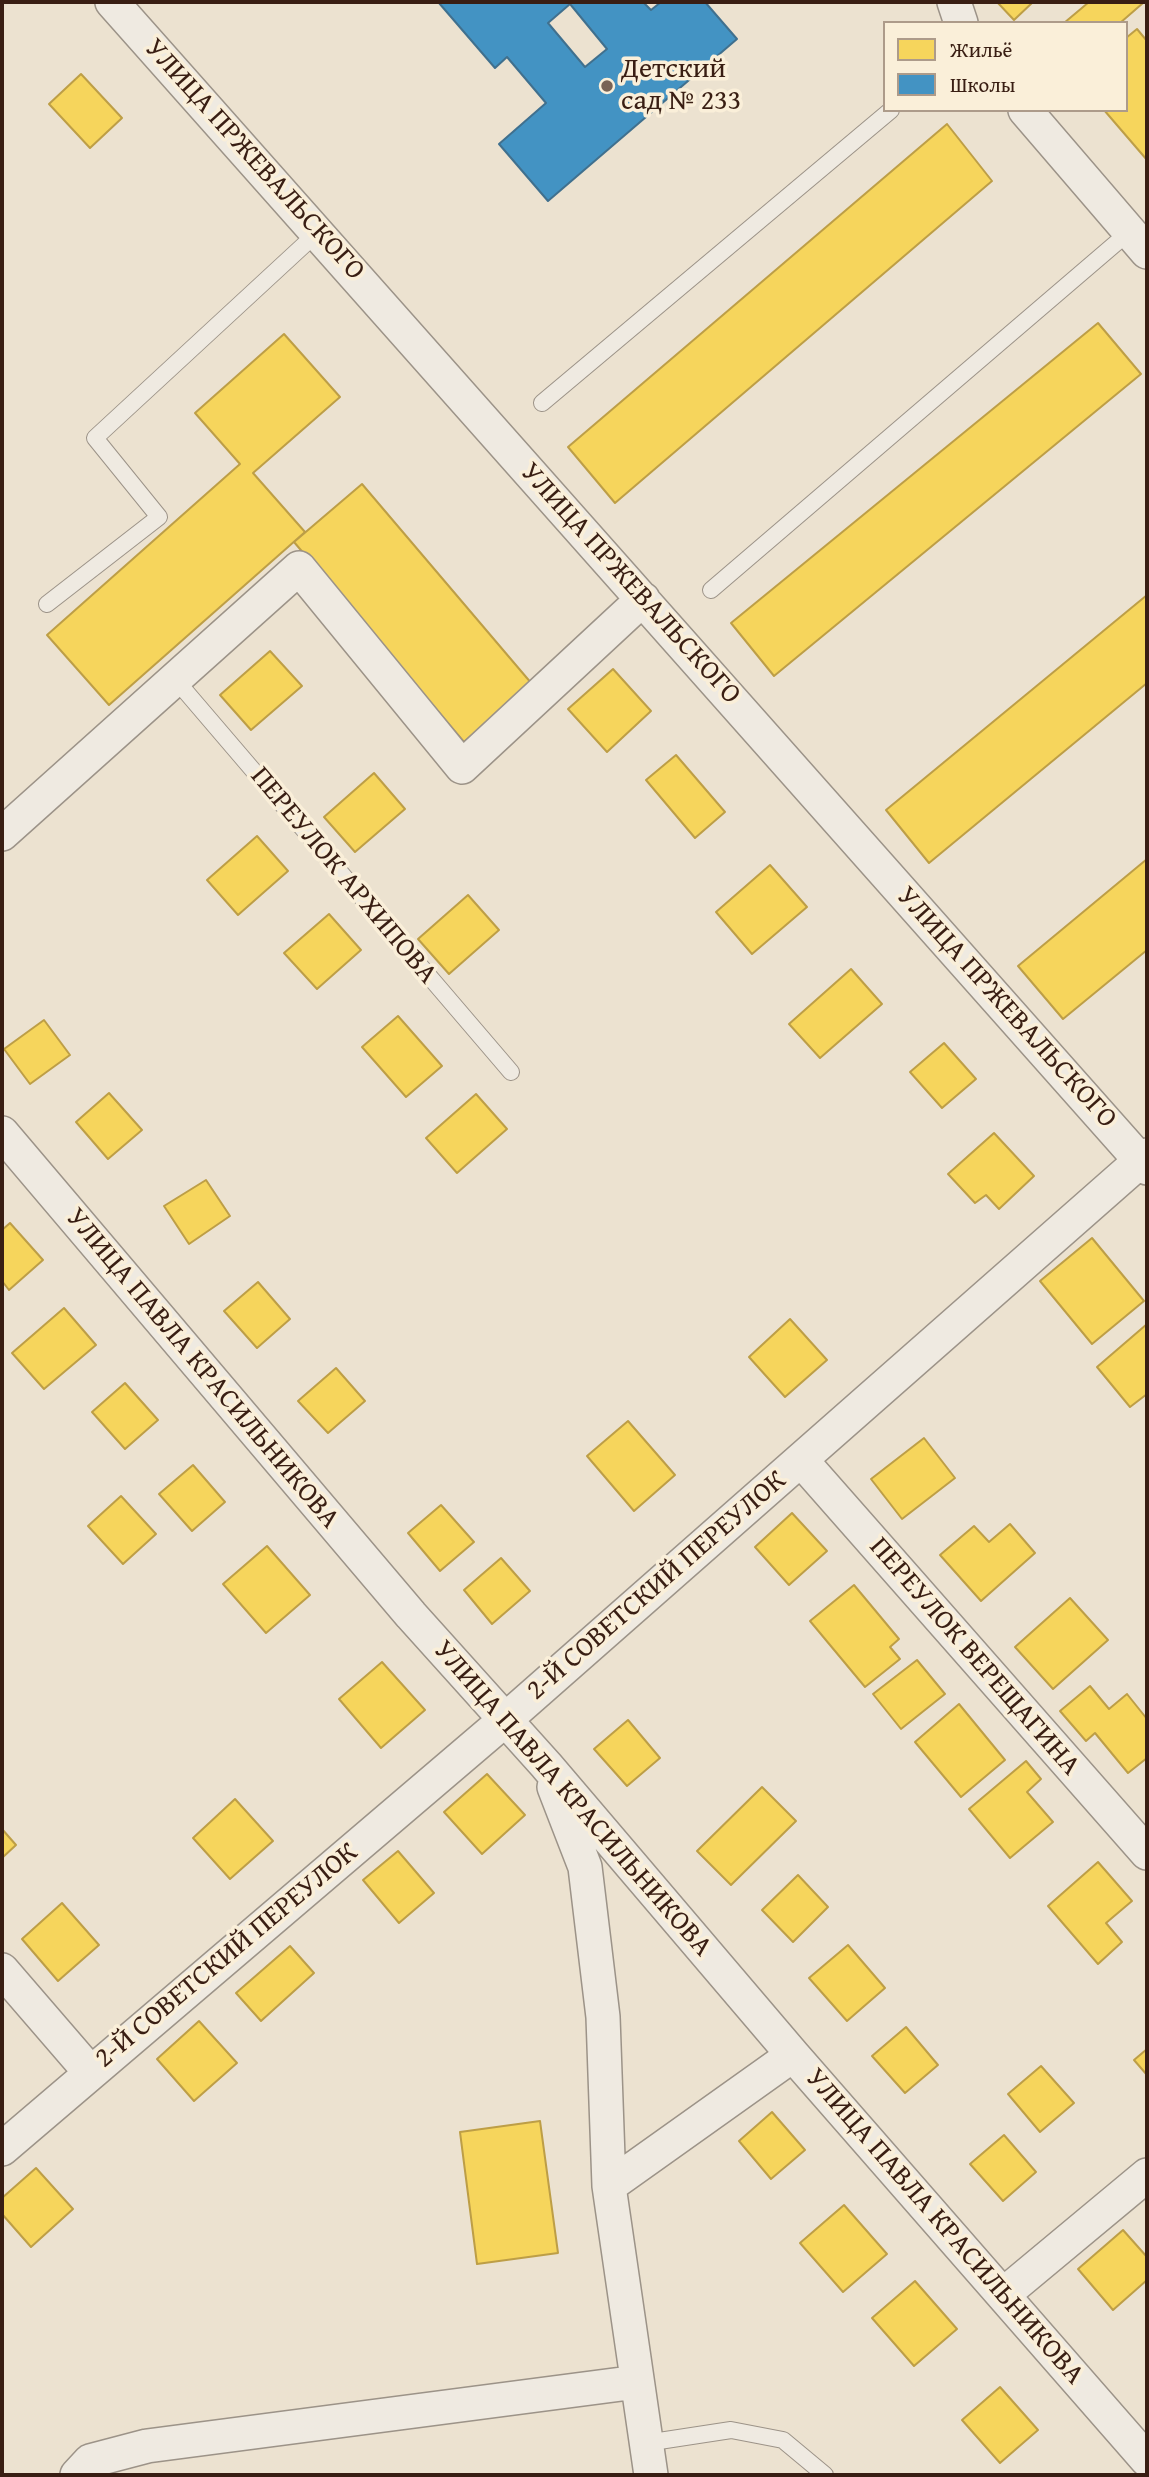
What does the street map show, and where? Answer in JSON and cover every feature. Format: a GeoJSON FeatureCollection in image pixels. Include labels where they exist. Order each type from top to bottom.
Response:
{"type":"FeatureCollection","features":[{"type":"Feature","properties":{"kind":"street","name":"УЛИЦА ПРЖЕВАЛЬСКОГО"},"geometry":{"type":"LineString","coordinates":[[112,2],[1145,1161]]}},
{"type":"Feature","properties":{"kind":"street"},"geometry":{"type":"LineString","coordinates":[[954,2],[960,21]]}},
{"type":"Feature","properties":{"kind":"street"},"geometry":{"type":"LineString","coordinates":[[1027,112],[1138,242]]}},
{"type":"Feature","properties":{"kind":"street"},"geometry":{"type":"LineString","coordinates":[[2,834],[299,568],[462,767],[643,599]]}},
{"type":"Feature","properties":{"kind":"street","name":"УЛИЦА ПАВЛА КРАСИЛЬНИКОВА"},"geometry":{"type":"LineString","coordinates":[[2,1133],[411,1615],[546,1765],[793,2055],[1147,2460]]}},
{"type":"Feature","properties":{"kind":"street","name":"2-Й СОВЕТСКИЙ ПЕРЕУЛОК"},"geometry":{"type":"LineString","coordinates":[[2,2149],[505,1720],[1145,1161]]}},
{"type":"Feature","properties":{"kind":"street","name":"ПЕРЕУЛОК ВЕРЕЩАГИНА"},"geometry":{"type":"LineString","coordinates":[[801,1460],[1147,1853]]}},
{"type":"Feature","properties":{"kind":"street"},"geometry":{"type":"LineString","coordinates":[[546,1765],[584,1867],[603,2017],[609,2186],[649,2459]]}},
{"type":"Feature","properties":{"kind":"street"},"geometry":{"type":"LineString","coordinates":[[2,1970],[90,2072]]}},
{"type":"Feature","properties":{"kind":"street"},"geometry":{"type":"LineString","coordinates":[[609,2186],[793,2055]]}},
{"type":"Feature","properties":{"kind":"street"},"geometry":{"type":"LineString","coordinates":[[1003,2294],[1147,2175]]}},
{"type":"Feature","properties":{"kind":"street"},"geometry":{"type":"LineString","coordinates":[[77,2475],[90,2461],[147,2446],[637,2382]]}},
{"type":"Feature","properties":{"kind":"lane"},"geometry":{"type":"LineString","coordinates":[[542,403],[889,112]]}},
{"type":"Feature","properties":{"kind":"lane"},"geometry":{"type":"LineString","coordinates":[[47,604],[159,517],[94,438],[318,232]]}},
{"type":"Feature","properties":{"kind":"lane"},"geometry":{"type":"LineString","coordinates":[[711,590],[1138,242]]}},
{"type":"Feature","properties":{"kind":"lane","name":"ПЕРЕУЛОК АРХИПОВА"},"geometry":{"type":"LineString","coordinates":[[175,679],[511,1073]]}},
{"type":"Feature","properties":{"kind":"lane"},"geometry":{"type":"LineString","coordinates":[[649,2459],[731,2430],[783,2440],[825,2475]]}},
{"type":"Feature","properties":{"kind":"building: Жильё"},"geometry":{"type":"Polygon","coordinates":[[[997,2],[1033,2],[1014,20],[997,2]]]}},
{"type":"Feature","properties":{"kind":"building: Жильё"},"geometry":{"type":"Polygon","coordinates":[[[1089,2],[1143,3],[1122,21],[1066,21],[1089,2]]]}},
{"type":"Feature","properties":{"kind":"building: Жильё"},"geometry":{"type":"Polygon","coordinates":[[[1137,29],[1147,41],[1147,160],[1106,112],[1128,112],[1128,36],[1137,29]]]}},
{"type":"Feature","properties":{"kind":"building: Жильё"},"geometry":{"type":"Polygon","coordinates":[[[81,74],[122,118],[90,148],[49,104],[81,74]]]}},
{"type":"Feature","properties":{"kind":"building: Жильё"},"geometry":{"type":"Polygon","coordinates":[[[947,124],[992,181],[615,503],[568,447],[947,124]]]}},
{"type":"Feature","properties":{"kind":"building: Жильё"},"geometry":{"type":"Polygon","coordinates":[[[1098,323],[1141,374],[774,676],[731,623],[1098,323]]]}},
{"type":"Feature","properties":{"kind":"building: Жильё"},"geometry":{"type":"Polygon","coordinates":[[[284,334],[340,397],[253,473],[305,532],[109,705],[47,635],[240,464],[195,413],[284,334]]]}},
{"type":"Feature","properties":{"kind":"building: Жильё"},"geometry":{"type":"Polygon","coordinates":[[[362,484],[532,684],[464,742],[294,542],[362,484]]]}},
{"type":"Feature","properties":{"kind":"building: Жильё"},"geometry":{"type":"Polygon","coordinates":[[[1147,595],[1147,683],[929,863],[886,810],[1147,595]]]}},
{"type":"Feature","properties":{"kind":"building: Жильё"},"geometry":{"type":"Polygon","coordinates":[[[270,651],[302,686],[251,730],[220,695],[270,651]]]}},
{"type":"Feature","properties":{"kind":"building: Жильё"},"geometry":{"type":"Polygon","coordinates":[[[613,669],[651,711],[607,752],[568,709],[613,669]]]}},
{"type":"Feature","properties":{"kind":"building: Жильё"},"geometry":{"type":"Polygon","coordinates":[[[676,755],[725,812],[695,838],[646,780],[676,755]]]}},
{"type":"Feature","properties":{"kind":"building: Жильё"},"geometry":{"type":"Polygon","coordinates":[[[374,773],[405,809],[355,852],[324,817],[374,773]]]}},
{"type":"Feature","properties":{"kind":"building: Жильё"},"geometry":{"type":"Polygon","coordinates":[[[257,836],[288,871],[238,915],[207,880],[257,836]]]}},
{"type":"Feature","properties":{"kind":"building: Жильё"},"geometry":{"type":"Polygon","coordinates":[[[1147,859],[1147,950],[1063,1019],[1018,966],[1147,859]]]}},
{"type":"Feature","properties":{"kind":"building: Жильё"},"geometry":{"type":"Polygon","coordinates":[[[770,865],[807,907],[752,954],[716,912],[770,865]]]}},
{"type":"Feature","properties":{"kind":"building: Жильё"},"geometry":{"type":"Polygon","coordinates":[[[468,895],[499,930],[449,974],[418,939],[468,895]]]}},
{"type":"Feature","properties":{"kind":"building: Жильё"},"geometry":{"type":"Polygon","coordinates":[[[329,914],[361,950],[317,989],[284,953],[329,914]]]}},
{"type":"Feature","properties":{"kind":"building: Жильё"},"geometry":{"type":"Polygon","coordinates":[[[851,969],[882,1004],[820,1058],[789,1024],[851,969]]]}},
{"type":"Feature","properties":{"kind":"building: Жильё"},"geometry":{"type":"Polygon","coordinates":[[[398,1016],[442,1066],[406,1097],[362,1047],[398,1016]]]}},
{"type":"Feature","properties":{"kind":"building: Жильё"},"geometry":{"type":"Polygon","coordinates":[[[44,1020],[70,1055],[30,1084],[4,1049],[44,1020]]]}},
{"type":"Feature","properties":{"kind":"building: Жильё"},"geometry":{"type":"Polygon","coordinates":[[[944,1043],[976,1079],[942,1108],[910,1072],[944,1043]]]}},
{"type":"Feature","properties":{"kind":"building: Жильё"},"geometry":{"type":"Polygon","coordinates":[[[109,1093],[142,1130],[108,1159],[76,1122],[109,1093]]]}},
{"type":"Feature","properties":{"kind":"building: Жильё"},"geometry":{"type":"Polygon","coordinates":[[[476,1094],[507,1129],[457,1173],[426,1138],[476,1094]]]}},
{"type":"Feature","properties":{"kind":"building: Жильё"},"geometry":{"type":"Polygon","coordinates":[[[994,1133],[1034,1176],[999,1209],[986,1195],[975,1203],[948,1174],[994,1133]]]}},
{"type":"Feature","properties":{"kind":"building: Жильё"},"geometry":{"type":"Polygon","coordinates":[[[206,1180],[230,1216],[189,1244],[164,1206],[206,1180]]]}},
{"type":"Feature","properties":{"kind":"building: Жильё"},"geometry":{"type":"Polygon","coordinates":[[[10,1223],[43,1260],[9,1290],[2,1281],[2,1230],[10,1223]]]}},
{"type":"Feature","properties":{"kind":"building: Жильё"},"geometry":{"type":"Polygon","coordinates":[[[1092,1238],[1144,1301],[1092,1344],[1040,1281],[1092,1238]]]}},
{"type":"Feature","properties":{"kind":"building: Жильё"},"geometry":{"type":"Polygon","coordinates":[[[258,1282],[290,1319],[257,1348],[224,1311],[258,1282]]]}},
{"type":"Feature","properties":{"kind":"building: Жильё"},"geometry":{"type":"Polygon","coordinates":[[[64,1308],[96,1345],[44,1389],[12,1353],[64,1308]]]}},
{"type":"Feature","properties":{"kind":"building: Жильё"},"geometry":{"type":"Polygon","coordinates":[[[790,1319],[827,1360],[785,1397],[749,1357],[790,1319]]]}},
{"type":"Feature","properties":{"kind":"building: Жильё"},"geometry":{"type":"Polygon","coordinates":[[[1147,1324],[1147,1394],[1130,1407],[1097,1367],[1147,1324]]]}},
{"type":"Feature","properties":{"kind":"building: Жильё"},"geometry":{"type":"Polygon","coordinates":[[[336,1368],[365,1401],[328,1433],[298,1401],[336,1368]]]}},
{"type":"Feature","properties":{"kind":"building: Жильё"},"geometry":{"type":"Polygon","coordinates":[[[125,1383],[158,1420],[125,1449],[92,1412],[125,1383]]]}},
{"type":"Feature","properties":{"kind":"building: Жильё"},"geometry":{"type":"Polygon","coordinates":[[[628,1421],[675,1475],[634,1511],[587,1456],[628,1421]]]}},
{"type":"Feature","properties":{"kind":"building: Жильё"},"geometry":{"type":"Polygon","coordinates":[[[924,1438],[955,1478],[902,1519],[871,1479],[924,1438]]]}},
{"type":"Feature","properties":{"kind":"building: Жильё"},"geometry":{"type":"Polygon","coordinates":[[[193,1465],[225,1502],[192,1531],[159,1494],[193,1465]]]}},
{"type":"Feature","properties":{"kind":"building: Жильё"},"geometry":{"type":"Polygon","coordinates":[[[121,1496],[156,1534],[123,1564],[88,1526],[121,1496]]]}},
{"type":"Feature","properties":{"kind":"building: Жильё"},"geometry":{"type":"Polygon","coordinates":[[[441,1505],[474,1542],[440,1571],[408,1533],[441,1505]]]}},
{"type":"Feature","properties":{"kind":"building: Жильё"},"geometry":{"type":"Polygon","coordinates":[[[792,1513],[827,1551],[789,1585],[755,1547],[792,1513]]]}},
{"type":"Feature","properties":{"kind":"building: Жильё"},"geometry":{"type":"Polygon","coordinates":[[[1010,1524],[1035,1553],[981,1601],[940,1555],[974,1526],[989,1542],[1010,1524]]]}},
{"type":"Feature","properties":{"kind":"building: Жильё"},"geometry":{"type":"Polygon","coordinates":[[[267,1546],[310,1595],[266,1633],[223,1584],[267,1546]]]}},
{"type":"Feature","properties":{"kind":"building: Жильё"},"geometry":{"type":"Polygon","coordinates":[[[501,1558],[530,1591],[492,1624],[464,1590],[501,1558]]]}},
{"type":"Feature","properties":{"kind":"building: Жильё"},"geometry":{"type":"Polygon","coordinates":[[[854,1585],[899,1639],[890,1647],[900,1659],[865,1687],[810,1621],[854,1585]]]}},
{"type":"Feature","properties":{"kind":"building: Жильё"},"geometry":{"type":"Polygon","coordinates":[[[1070,1598],[1108,1640],[1053,1689],[1015,1647],[1070,1598]]]}},
{"type":"Feature","properties":{"kind":"building: Жильё"},"geometry":{"type":"Polygon","coordinates":[[[917,1660],[945,1694],[901,1729],[873,1694],[917,1660]]]}},
{"type":"Feature","properties":{"kind":"building: Жильё"},"geometry":{"type":"Polygon","coordinates":[[[382,1662],[425,1710],[381,1748],[339,1699],[382,1662]]]}},
{"type":"Feature","properties":{"kind":"building: Жильё"},"geometry":{"type":"Polygon","coordinates":[[[1090,1686],[1109,1709],[1127,1694],[1147,1719],[1147,1758],[1128,1773],[1095,1733],[1086,1741],[1060,1711],[1090,1686]]]}},
{"type":"Feature","properties":{"kind":"building: Жильё"},"geometry":{"type":"Polygon","coordinates":[[[959,1704],[1005,1760],[961,1797],[915,1742],[959,1704]]]}},
{"type":"Feature","properties":{"kind":"building: Жильё"},"geometry":{"type":"Polygon","coordinates":[[[628,1720],[660,1758],[627,1786],[594,1749],[628,1720]]]}},
{"type":"Feature","properties":{"kind":"building: Жильё"},"geometry":{"type":"Polygon","coordinates":[[[1026,1761],[1041,1779],[1027,1792],[1053,1822],[1010,1858],[969,1809],[1026,1761]]]}},
{"type":"Feature","properties":{"kind":"building: Жильё"},"geometry":{"type":"Polygon","coordinates":[[[487,1774],[525,1815],[482,1854],[444,1812],[487,1774]]]}},
{"type":"Feature","properties":{"kind":"building: Жильё"},"geometry":{"type":"Polygon","coordinates":[[[762,1787],[796,1821],[731,1885],[697,1851],[762,1787]]]}},
{"type":"Feature","properties":{"kind":"building: Жильё"},"geometry":{"type":"Polygon","coordinates":[[[235,1799],[273,1841],[230,1879],[193,1838],[235,1799]]]}},
{"type":"Feature","properties":{"kind":"building: Жильё"},"geometry":{"type":"Polygon","coordinates":[[[2,1829],[16,1845],[2,1858],[2,1829]]]}},
{"type":"Feature","properties":{"kind":"building: Жильё"},"geometry":{"type":"Polygon","coordinates":[[[398,1851],[434,1893],[399,1923],[363,1880],[398,1851]]]}},
{"type":"Feature","properties":{"kind":"building: Жильё"},"geometry":{"type":"Polygon","coordinates":[[[1098,1862],[1132,1901],[1106,1923],[1122,1942],[1098,1964],[1048,1906],[1098,1862]]]}},
{"type":"Feature","properties":{"kind":"building: Жильё"},"geometry":{"type":"Polygon","coordinates":[[[798,1875],[828,1907],[793,1942],[762,1910],[798,1875]]]}},
{"type":"Feature","properties":{"kind":"building: Жильё"},"geometry":{"type":"Polygon","coordinates":[[[62,1903],[99,1945],[58,1981],[22,1939],[62,1903]]]}},
{"type":"Feature","properties":{"kind":"building: Жильё"},"geometry":{"type":"Polygon","coordinates":[[[848,1945],[885,1988],[847,2021],[809,1978],[848,1945]]]}},
{"type":"Feature","properties":{"kind":"building: Жильё"},"geometry":{"type":"Polygon","coordinates":[[[290,1946],[314,1973],[261,2021],[236,1993],[290,1946]]]}},
{"type":"Feature","properties":{"kind":"building: Жильё"},"geometry":{"type":"Polygon","coordinates":[[[199,2021],[237,2063],[194,2101],[157,2059],[199,2021]]]}},
{"type":"Feature","properties":{"kind":"building: Жильё"},"geometry":{"type":"Polygon","coordinates":[[[906,2027],[938,2065],[905,2093],[872,2056],[906,2027]]]}},
{"type":"Feature","properties":{"kind":"building: Жильё"},"geometry":{"type":"Polygon","coordinates":[[[1147,2049],[1147,2075],[1134,2060],[1147,2049]]]}},
{"type":"Feature","properties":{"kind":"building: Жильё"},"geometry":{"type":"Polygon","coordinates":[[[1041,2066],[1074,2103],[1040,2132],[1008,2094],[1041,2066]]]}},
{"type":"Feature","properties":{"kind":"building: Жильё"},"geometry":{"type":"Polygon","coordinates":[[[772,2112],[805,2150],[771,2179],[739,2141],[772,2112]]]}},
{"type":"Feature","properties":{"kind":"building: Жильё"},"geometry":{"type":"Polygon","coordinates":[[[540,2121],[558,2253],[477,2264],[460,2132],[540,2121]]]}},
{"type":"Feature","properties":{"kind":"building: Жильё"},"geometry":{"type":"Polygon","coordinates":[[[1004,2135],[1036,2172],[1003,2201],[970,2164],[1004,2135]]]}},
{"type":"Feature","properties":{"kind":"building: Жильё"},"geometry":{"type":"Polygon","coordinates":[[[36,2168],[73,2209],[31,2247],[2,2214],[2,2198],[36,2168]]]}},
{"type":"Feature","properties":{"kind":"building: Жильё"},"geometry":{"type":"Polygon","coordinates":[[[844,2205],[887,2254],[843,2292],[800,2243],[844,2205]]]}},
{"type":"Feature","properties":{"kind":"building: Жильё"},"geometry":{"type":"Polygon","coordinates":[[[1123,2230],[1147,2257],[1147,2280],[1113,2310],[1078,2269],[1123,2230]]]}},
{"type":"Feature","properties":{"kind":"building: Жильё"},"geometry":{"type":"Polygon","coordinates":[[[915,2281],[957,2329],[914,2366],[872,2318],[915,2281]]]}},
{"type":"Feature","properties":{"kind":"building: Жильё"},"geometry":{"type":"Polygon","coordinates":[[[1000,2387],[1038,2430],[1000,2463],[962,2420],[1000,2387]]]}},
{"type":"Feature","properties":{"kind":"building: Школы","name":"Детский сад № 233"},"geometry":{"type":"Polygon","coordinates":[[[643,2],[651,10],[661,2],[705,2],[737,39],[548,201],[499,144],[546,103],[507,57],[495,68],[439,3],[643,2]],[[570,4],[548,23],[585,67],[607,49],[570,4]]]}},
{"type":"Feature","properties":{"kind":"place","name":"Детский сад № 233"},"geometry":{"type":"Point","coordinates":[607,86]}}]}
